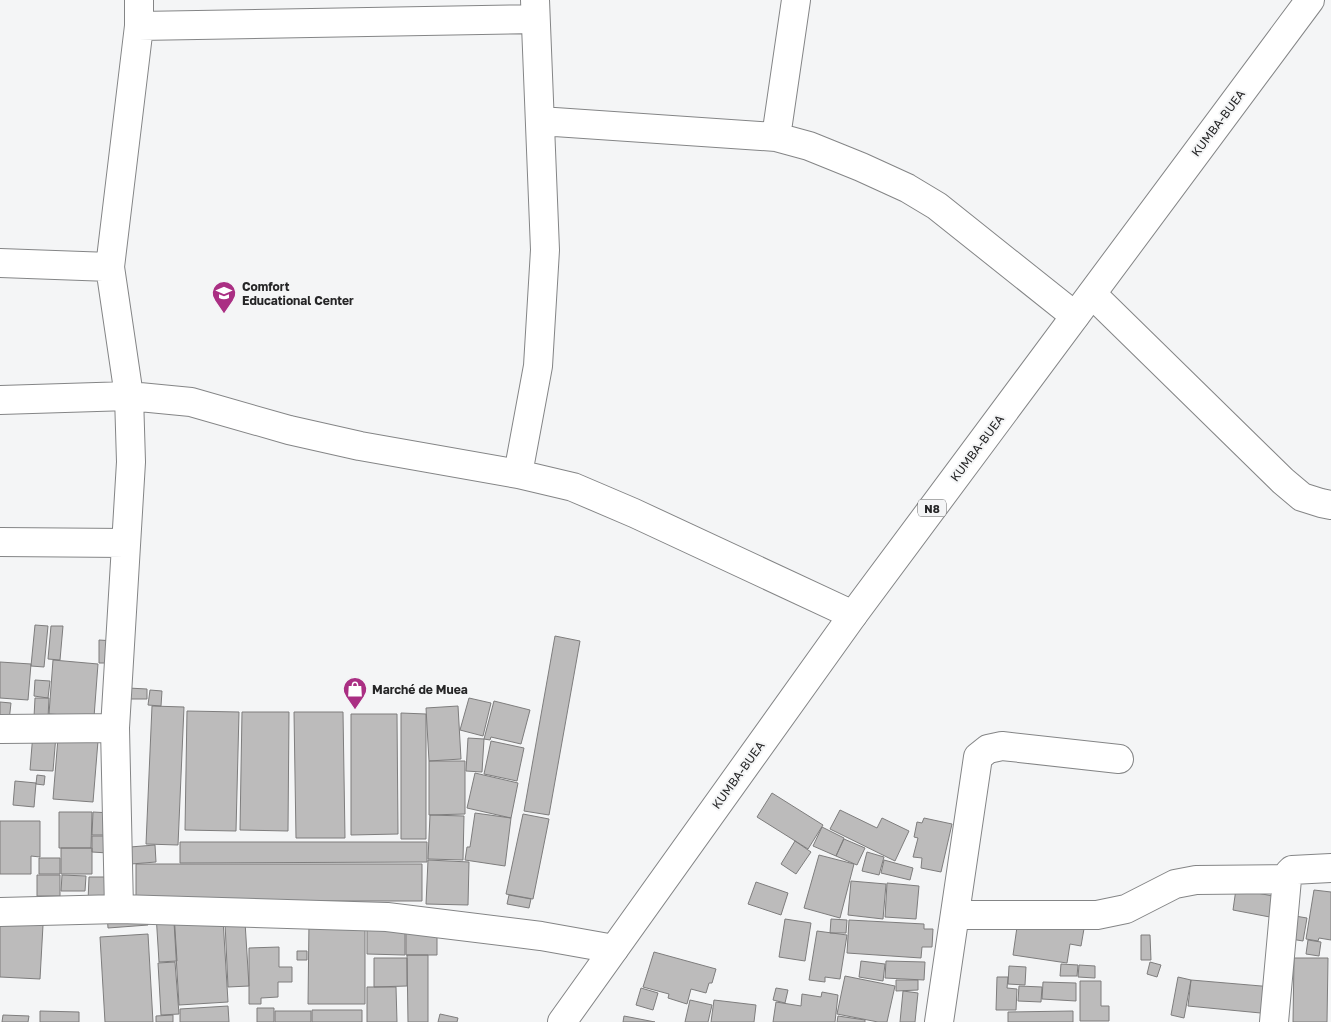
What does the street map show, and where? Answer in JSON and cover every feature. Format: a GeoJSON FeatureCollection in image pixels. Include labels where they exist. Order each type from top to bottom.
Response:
{"type":"FeatureCollection","features":[{"type":"Feature","properties":{"kind":"main road"},"geometry":{"type":"LineString","coordinates":[[776,137],[796,0]]}},
{"type":"Feature","properties":{"kind":"main road","name":"KUMBA-BUEA"},"geometry":{"type":"LineString","coordinates":[[562,1022],[853,615],[1310,0]]}},
{"type":"Feature","properties":{"kind":"main road"},"geometry":{"type":"LineString","coordinates":[[119,910],[115,728],[131,462],[129,396],[110,267],[139,13],[535,9],[546,250],[538,366],[518,474]]}},
{"type":"Feature","properties":{"kind":"main road"},"geometry":{"type":"LineString","coordinates":[[540,121],[776,137],[809,146],[861,166],[907,188],[936,206],[1075,316]]}},
{"type":"Feature","properties":{"kind":"main road"},"geometry":{"type":"LineString","coordinates":[[0,263],[110,267]]}},
{"type":"Feature","properties":{"kind":"main road"},"geometry":{"type":"LineString","coordinates":[[1092,294],[1283,481],[1302,497],[1331,505]]}},
{"type":"Feature","properties":{"kind":"main road"},"geometry":{"type":"LineString","coordinates":[[0,400],[129,396],[191,402],[298,432],[360,446],[518,474],[573,487],[643,517],[853,615]]}},
{"type":"Feature","properties":{"kind":"main road"},"geometry":{"type":"LineString","coordinates":[[0,542],[126,543]]}},
{"type":"Feature","properties":{"kind":"main road"},"geometry":{"type":"LineString","coordinates":[[0,729],[115,728]]}},
{"type":"Feature","properties":{"kind":"main road"},"geometry":{"type":"LineString","coordinates":[[939,1022],[978,757],[988,749],[1002,746],[1119,759]]}},
{"type":"Feature","properties":{"kind":"main road"},"geometry":{"type":"LineString","coordinates":[[1274,1022],[1289,873],[1292,870],[1331,868]]}},
{"type":"Feature","properties":{"kind":"main road"},"geometry":{"type":"LineString","coordinates":[[955,916],[1097,915],[1126,909],[1176,884],[1196,880],[1287,879]]}},
{"type":"Feature","properties":{"kind":"main road"},"geometry":{"type":"LineString","coordinates":[[0,912],[119,910],[402,918],[541,936],[614,949]]}},
{"type":"Feature","properties":{"kind":"building"},"geometry":{"type":"Polygon","coordinates":[[[35,625],[48,626],[44,667],[31,666],[35,625]]]}},
{"type":"Feature","properties":{"kind":"building"},"geometry":{"type":"Polygon","coordinates":[[[51,626],[63,626],[60,660],[48,659],[51,626]]]}},
{"type":"Feature","properties":{"kind":"building"},"geometry":{"type":"Polygon","coordinates":[[[555,636],[580,641],[549,815],[524,811],[555,636]]]}},
{"type":"Feature","properties":{"kind":"building"},"geometry":{"type":"Polygon","coordinates":[[[99,640],[115,641],[114,663],[99,663],[99,640]]]}},
{"type":"Feature","properties":{"kind":"building"},"geometry":{"type":"Polygon","coordinates":[[[53,660],[98,664],[94,717],[49,714],[53,660]]]}},
{"type":"Feature","properties":{"kind":"building"},"geometry":{"type":"Polygon","coordinates":[[[0,662],[31,664],[28,700],[0,698],[0,662]]]}},
{"type":"Feature","properties":{"kind":"building"},"geometry":{"type":"Polygon","coordinates":[[[35,680],[50,681],[48,698],[34,696],[35,680]]]}},
{"type":"Feature","properties":{"kind":"building"},"geometry":{"type":"Polygon","coordinates":[[[128,688],[147,689],[147,699],[127,699],[128,688]]]}},
{"type":"Feature","properties":{"kind":"building"},"geometry":{"type":"Polygon","coordinates":[[[150,690],[162,691],[161,706],[148,705],[150,690]]]}},
{"type":"Feature","properties":{"kind":"building"},"geometry":{"type":"Polygon","coordinates":[[[35,698],[49,698],[48,718],[34,717],[35,698]]]}},
{"type":"Feature","properties":{"kind":"building"},"geometry":{"type":"Polygon","coordinates":[[[469,698],[491,703],[483,736],[460,730],[469,698]]]}},
{"type":"Feature","properties":{"kind":"building"},"geometry":{"type":"Polygon","coordinates":[[[494,701],[530,710],[521,744],[491,737],[490,740],[484,739],[494,701]]]}},
{"type":"Feature","properties":{"kind":"building"},"geometry":{"type":"Polygon","coordinates":[[[0,702],[11,703],[9,721],[0,720],[0,702]]]}},
{"type":"Feature","properties":{"kind":"building"},"geometry":{"type":"Polygon","coordinates":[[[152,706],[184,707],[178,845],[146,844],[152,706]]]}},
{"type":"Feature","properties":{"kind":"building"},"geometry":{"type":"Polygon","coordinates":[[[458,706],[461,759],[429,761],[426,708],[458,706]]]}},
{"type":"Feature","properties":{"kind":"building"},"geometry":{"type":"Polygon","coordinates":[[[187,711],[239,712],[236,831],[185,830],[187,711]]]}},
{"type":"Feature","properties":{"kind":"building"},"geometry":{"type":"Polygon","coordinates":[[[242,712],[289,712],[288,831],[240,830],[242,712]]]}},
{"type":"Feature","properties":{"kind":"building"},"geometry":{"type":"Polygon","coordinates":[[[294,712],[343,712],[345,838],[296,838],[294,712]]]}},
{"type":"Feature","properties":{"kind":"building"},"geometry":{"type":"Polygon","coordinates":[[[401,713],[426,714],[426,839],[401,839],[401,713]]]}},
{"type":"Feature","properties":{"kind":"building"},"geometry":{"type":"Polygon","coordinates":[[[351,714],[397,714],[398,834],[351,835],[351,714]]]}},
{"type":"Feature","properties":{"kind":"building"},"geometry":{"type":"Polygon","coordinates":[[[33,733],[56,735],[53,771],[30,770],[33,733]]]}},
{"type":"Feature","properties":{"kind":"building"},"geometry":{"type":"Polygon","coordinates":[[[58,738],[98,741],[93,802],[53,799],[58,738]]]}},
{"type":"Feature","properties":{"kind":"building"},"geometry":{"type":"Polygon","coordinates":[[[468,738],[484,739],[482,772],[466,771],[468,738]]]}},
{"type":"Feature","properties":{"kind":"building"},"geometry":{"type":"Polygon","coordinates":[[[491,741],[524,748],[517,781],[484,774],[491,741]]]}},
{"type":"Feature","properties":{"kind":"building"},"geometry":{"type":"Polygon","coordinates":[[[429,761],[465,761],[465,814],[429,815],[429,761]]]}},
{"type":"Feature","properties":{"kind":"building"},"geometry":{"type":"Polygon","coordinates":[[[475,773],[518,783],[511,818],[467,808],[475,773]]]}},
{"type":"Feature","properties":{"kind":"building"},"geometry":{"type":"Polygon","coordinates":[[[37,775],[45,776],[44,785],[36,784],[37,775]]]}},
{"type":"Feature","properties":{"kind":"building"},"geometry":{"type":"Polygon","coordinates":[[[15,781],[36,783],[34,807],[13,805],[15,781]]]}},
{"type":"Feature","properties":{"kind":"building"},"geometry":{"type":"Polygon","coordinates":[[[772,793],[823,825],[808,849],[757,817],[772,793]]]}},
{"type":"Feature","properties":{"kind":"building"},"geometry":{"type":"Polygon","coordinates":[[[840,810],[877,828],[882,818],[909,831],[895,861],[830,829],[840,810]]]}},
{"type":"Feature","properties":{"kind":"building"},"geometry":{"type":"Polygon","coordinates":[[[59,812],[92,812],[91,848],[59,848],[59,812]]]}},
{"type":"Feature","properties":{"kind":"building"},"geometry":{"type":"Polygon","coordinates":[[[93,812],[112,813],[112,835],[92,835],[93,812]]]}},
{"type":"Feature","properties":{"kind":"building"},"geometry":{"type":"Polygon","coordinates":[[[475,813],[511,818],[505,866],[465,860],[467,847],[470,847],[475,813]]]}},
{"type":"Feature","properties":{"kind":"building"},"geometry":{"type":"Polygon","coordinates":[[[523,814],[549,819],[533,899],[506,894],[523,814]]]}},
{"type":"Feature","properties":{"kind":"building"},"geometry":{"type":"Polygon","coordinates":[[[430,815],[464,816],[463,860],[428,859],[430,815]]]}},
{"type":"Feature","properties":{"kind":"building"},"geometry":{"type":"Polygon","coordinates":[[[924,818],[952,824],[941,872],[921,868],[922,858],[913,857],[918,838],[914,837],[917,822],[922,823],[924,818]]]}},
{"type":"Feature","properties":{"kind":"building"},"geometry":{"type":"Polygon","coordinates":[[[0,821],[40,821],[40,857],[31,856],[31,874],[0,874],[0,821]]]}},
{"type":"Feature","properties":{"kind":"building"},"geometry":{"type":"Polygon","coordinates":[[[822,827],[844,838],[836,856],[813,846],[822,827]]]}},
{"type":"Feature","properties":{"kind":"building"},"geometry":{"type":"Polygon","coordinates":[[[92,836],[108,836],[108,853],[92,852],[92,836]]]}},
{"type":"Feature","properties":{"kind":"building"},"geometry":{"type":"Polygon","coordinates":[[[844,839],[865,848],[857,865],[836,856],[844,839]]]}},
{"type":"Feature","properties":{"kind":"building"},"geometry":{"type":"Polygon","coordinates":[[[795,841],[811,852],[796,874],[781,864],[795,841]]]}},
{"type":"Feature","properties":{"kind":"building"},"geometry":{"type":"Polygon","coordinates":[[[180,842],[427,842],[427,862],[180,863],[180,842]]]}},
{"type":"Feature","properties":{"kind":"building"},"geometry":{"type":"Polygon","coordinates":[[[155,845],[156,862],[131,864],[130,847],[155,845]]]}},
{"type":"Feature","properties":{"kind":"building"},"geometry":{"type":"Polygon","coordinates":[[[61,848],[92,848],[92,874],[61,874],[61,848]]]}},
{"type":"Feature","properties":{"kind":"building"},"geometry":{"type":"Polygon","coordinates":[[[867,852],[884,857],[879,875],[862,871],[867,852]]]}},
{"type":"Feature","properties":{"kind":"building"},"geometry":{"type":"Polygon","coordinates":[[[819,855],[854,864],[840,918],[804,908],[819,855]]]}},
{"type":"Feature","properties":{"kind":"building"},"geometry":{"type":"Polygon","coordinates":[[[39,858],[60,858],[60,874],[39,874],[39,858]]]}},
{"type":"Feature","properties":{"kind":"building"},"geometry":{"type":"Polygon","coordinates":[[[428,860],[469,862],[468,905],[426,904],[428,860]]]}},
{"type":"Feature","properties":{"kind":"building"},"geometry":{"type":"Polygon","coordinates":[[[884,860],[913,868],[910,880],[881,873],[884,860]]]}},
{"type":"Feature","properties":{"kind":"building"},"geometry":{"type":"Polygon","coordinates":[[[136,864],[422,864],[422,901],[136,901],[136,864]]]}},
{"type":"Feature","properties":{"kind":"building"},"geometry":{"type":"Polygon","coordinates":[[[37,875],[60,875],[60,896],[37,896],[37,875]]]}},
{"type":"Feature","properties":{"kind":"building"},"geometry":{"type":"Polygon","coordinates":[[[62,875],[86,876],[85,891],[61,891],[62,875]]]}},
{"type":"Feature","properties":{"kind":"building"},"geometry":{"type":"Polygon","coordinates":[[[89,877],[112,877],[112,902],[88,901],[89,877]]]}},
{"type":"Feature","properties":{"kind":"building"},"geometry":{"type":"Polygon","coordinates":[[[851,881],[886,884],[883,919],[848,915],[851,881]]]}},
{"type":"Feature","properties":{"kind":"building"},"geometry":{"type":"Polygon","coordinates":[[[756,882],[788,893],[781,915],[748,904],[756,882]]]}},
{"type":"Feature","properties":{"kind":"building"},"geometry":{"type":"Polygon","coordinates":[[[887,883],[919,886],[916,919],[885,917],[887,883]]]}},
{"type":"Feature","properties":{"kind":"building"},"geometry":{"type":"Polygon","coordinates":[[[1236,889],[1278,897],[1275,918],[1233,910],[1236,889]]]}},
{"type":"Feature","properties":{"kind":"building"},"geometry":{"type":"Polygon","coordinates":[[[1314,890],[1331,892],[1331,940],[1319,938],[1318,941],[1306,939],[1314,890]]]}},
{"type":"Feature","properties":{"kind":"building"},"geometry":{"type":"Polygon","coordinates":[[[509,895],[531,899],[529,908],[507,904],[509,895]]]}},
{"type":"Feature","properties":{"kind":"building"},"geometry":{"type":"Polygon","coordinates":[[[147,910],[148,925],[108,928],[107,913],[147,910]]]}},
{"type":"Feature","properties":{"kind":"building"},"geometry":{"type":"Polygon","coordinates":[[[1019,913],[1085,923],[1081,946],[1070,944],[1067,963],[1013,955],[1019,913]]]}},
{"type":"Feature","properties":{"kind":"building"},"geometry":{"type":"Polygon","coordinates":[[[156,914],[174,914],[177,961],[159,962],[156,914]]]}},
{"type":"Feature","properties":{"kind":"building"},"geometry":{"type":"Polygon","coordinates":[[[1295,916],[1307,918],[1303,941],[1291,939],[1295,916]]]}},
{"type":"Feature","properties":{"kind":"building"},"geometry":{"type":"Polygon","coordinates":[[[223,919],[228,1002],[179,1005],[174,922],[223,919]]]}},
{"type":"Feature","properties":{"kind":"building"},"geometry":{"type":"Polygon","coordinates":[[[785,919],[811,923],[805,961],[779,957],[785,919]]]}},
{"type":"Feature","properties":{"kind":"building"},"geometry":{"type":"Polygon","coordinates":[[[831,919],[847,920],[846,933],[830,933],[831,919]]]}},
{"type":"Feature","properties":{"kind":"building"},"geometry":{"type":"Polygon","coordinates":[[[367,920],[405,920],[405,955],[367,954],[367,920]]]}},
{"type":"Feature","properties":{"kind":"building"},"geometry":{"type":"Polygon","coordinates":[[[849,920],[924,924],[924,929],[933,929],[932,947],[922,947],[921,958],[847,953],[849,920]]]}},
{"type":"Feature","properties":{"kind":"building"},"geometry":{"type":"Polygon","coordinates":[[[245,922],[249,986],[228,987],[225,923],[245,922]]]}},
{"type":"Feature","properties":{"kind":"building"},"geometry":{"type":"Polygon","coordinates":[[[309,922],[365,922],[365,1004],[308,1004],[309,922]]]}},
{"type":"Feature","properties":{"kind":"building"},"geometry":{"type":"Polygon","coordinates":[[[0,923],[43,925],[40,979],[0,977],[0,923]]]}},
{"type":"Feature","properties":{"kind":"building"},"geometry":{"type":"Polygon","coordinates":[[[406,924],[437,924],[437,955],[406,955],[406,924]]]}},
{"type":"Feature","properties":{"kind":"building"},"geometry":{"type":"Polygon","coordinates":[[[817,931],[847,935],[840,979],[825,977],[825,982],[809,980],[817,931]]]}},
{"type":"Feature","properties":{"kind":"building"},"geometry":{"type":"Polygon","coordinates":[[[148,934],[153,1022],[105,1022],[100,937],[148,934]]]}},
{"type":"Feature","properties":{"kind":"building"},"geometry":{"type":"Polygon","coordinates":[[[1141,935],[1150,935],[1151,960],[1141,960],[1141,935]]]}},
{"type":"Feature","properties":{"kind":"building"},"geometry":{"type":"Polygon","coordinates":[[[1308,940],[1321,942],[1319,956],[1306,954],[1308,940]]]}},
{"type":"Feature","properties":{"kind":"building"},"geometry":{"type":"Polygon","coordinates":[[[279,947],[279,967],[292,967],[292,982],[278,982],[278,997],[261,998],[261,1004],[249,1004],[249,948],[279,947]]]}},
{"type":"Feature","properties":{"kind":"building"},"geometry":{"type":"Polygon","coordinates":[[[297,951],[307,951],[307,960],[297,960],[297,951]]]}},
{"type":"Feature","properties":{"kind":"building"},"geometry":{"type":"Polygon","coordinates":[[[654,952],[716,969],[712,983],[709,983],[706,993],[691,989],[687,1004],[668,998],[669,994],[643,987],[654,952]]]}},
{"type":"Feature","properties":{"kind":"building"},"geometry":{"type":"Polygon","coordinates":[[[407,955],[428,955],[428,1022],[408,1022],[407,955]]]}},
{"type":"Feature","properties":{"kind":"building"},"geometry":{"type":"Polygon","coordinates":[[[374,958],[407,958],[407,986],[374,987],[374,958]]]}},
{"type":"Feature","properties":{"kind":"building"},"geometry":{"type":"Polygon","coordinates":[[[1294,958],[1328,958],[1327,1022],[1293,1022],[1294,958]]]}},
{"type":"Feature","properties":{"kind":"building"},"geometry":{"type":"Polygon","coordinates":[[[861,961],[885,964],[883,981],[859,977],[861,961]]]}},
{"type":"Feature","properties":{"kind":"building"},"geometry":{"type":"Polygon","coordinates":[[[886,961],[925,962],[924,980],[885,978],[886,961]]]}},
{"type":"Feature","properties":{"kind":"building"},"geometry":{"type":"Polygon","coordinates":[[[175,962],[179,1014],[161,1015],[158,963],[175,962]]]}},
{"type":"Feature","properties":{"kind":"building"},"geometry":{"type":"Polygon","coordinates":[[[1150,962],[1161,965],[1157,977],[1147,974],[1150,962]]]}},
{"type":"Feature","properties":{"kind":"building"},"geometry":{"type":"Polygon","coordinates":[[[1061,964],[1078,965],[1077,976],[1060,976],[1061,964]]]}},
{"type":"Feature","properties":{"kind":"building"},"geometry":{"type":"Polygon","coordinates":[[[1079,965],[1095,966],[1095,978],[1078,977],[1079,965]]]}},
{"type":"Feature","properties":{"kind":"building"},"geometry":{"type":"Polygon","coordinates":[[[1009,966],[1026,967],[1025,985],[1008,984],[1009,966]]]}},
{"type":"Feature","properties":{"kind":"building"},"geometry":{"type":"Polygon","coordinates":[[[845,976],[895,986],[887,1022],[837,1014],[845,976]]]}},
{"type":"Feature","properties":{"kind":"building"},"geometry":{"type":"Polygon","coordinates":[[[997,977],[1008,977],[1007,988],[1017,989],[1016,1010],[996,1010],[997,977]]]}},
{"type":"Feature","properties":{"kind":"building"},"geometry":{"type":"Polygon","coordinates":[[[1178,977],[1191,980],[1184,1018],[1171,1015],[1178,977]]]}},
{"type":"Feature","properties":{"kind":"building"},"geometry":{"type":"Polygon","coordinates":[[[896,980],[918,980],[918,990],[896,991],[896,980]]]}},
{"type":"Feature","properties":{"kind":"building"},"geometry":{"type":"Polygon","coordinates":[[[1191,980],[1273,987],[1271,1014],[1188,1006],[1191,980]]]}},
{"type":"Feature","properties":{"kind":"building"},"geometry":{"type":"Polygon","coordinates":[[[1080,981],[1101,981],[1101,1006],[1109,1006],[1109,1021],[1080,1021],[1080,981]]]}},
{"type":"Feature","properties":{"kind":"building"},"geometry":{"type":"Polygon","coordinates":[[[1043,982],[1076,983],[1076,1001],[1042,999],[1043,982]]]}},
{"type":"Feature","properties":{"kind":"building"},"geometry":{"type":"Polygon","coordinates":[[[1019,986],[1042,987],[1041,1002],[1018,1001],[1019,986]]]}},
{"type":"Feature","properties":{"kind":"building"},"geometry":{"type":"Polygon","coordinates":[[[367,987],[396,987],[397,1022],[367,1022],[367,987]]]}},
{"type":"Feature","properties":{"kind":"building"},"geometry":{"type":"Polygon","coordinates":[[[641,988],[658,993],[653,1010],[636,1005],[641,988]]]}},
{"type":"Feature","properties":{"kind":"building"},"geometry":{"type":"Polygon","coordinates":[[[776,988],[788,990],[785,1003],[773,1000],[776,988]]]}},
{"type":"Feature","properties":{"kind":"building"},"geometry":{"type":"Polygon","coordinates":[[[903,991],[918,993],[915,1022],[900,1022],[903,991]]]}},
{"type":"Feature","properties":{"kind":"building"},"geometry":{"type":"Polygon","coordinates":[[[822,992],[838,995],[835,1022],[773,1022],[776,1002],[801,1006],[802,994],[821,997],[822,992]]]}},
{"type":"Feature","properties":{"kind":"building"},"geometry":{"type":"Polygon","coordinates":[[[690,1000],[712,1005],[708,1022],[685,1022],[690,1000]]]}},
{"type":"Feature","properties":{"kind":"building"},"geometry":{"type":"Polygon","coordinates":[[[714,1000],[756,1005],[754,1022],[711,1022],[714,1000]]]}},
{"type":"Feature","properties":{"kind":"building"},"geometry":{"type":"Polygon","coordinates":[[[228,1006],[229,1022],[180,1022],[180,1009],[228,1006]]]}},
{"type":"Feature","properties":{"kind":"building"},"geometry":{"type":"Polygon","coordinates":[[[257,1008],[274,1008],[274,1022],[257,1022],[257,1008]]]}},
{"type":"Feature","properties":{"kind":"building"},"geometry":{"type":"Polygon","coordinates":[[[312,1010],[362,1010],[362,1022],[312,1022],[312,1010]]]}},
{"type":"Feature","properties":{"kind":"building"},"geometry":{"type":"Polygon","coordinates":[[[40,1011],[79,1012],[79,1022],[40,1022],[40,1011]]]}},
{"type":"Feature","properties":{"kind":"building"},"geometry":{"type":"Polygon","coordinates":[[[275,1011],[311,1011],[311,1022],[275,1022],[275,1011]]]}},
{"type":"Feature","properties":{"kind":"building"},"geometry":{"type":"Polygon","coordinates":[[[1073,1011],[1073,1022],[1008,1022],[1008,1012],[1073,1011]]]}},
{"type":"Feature","properties":{"kind":"building"},"geometry":{"type":"Polygon","coordinates":[[[440,1014],[458,1018],[457,1022],[438,1022],[440,1014]]]}},
{"type":"Feature","properties":{"kind":"building"},"geometry":{"type":"Polygon","coordinates":[[[3,1015],[29,1016],[28,1022],[2,1022],[3,1015]]]}},
{"type":"Feature","properties":{"kind":"building"},"geometry":{"type":"Polygon","coordinates":[[[173,1015],[173,1022],[156,1022],[156,1016],[173,1015]]]}},
{"type":"Feature","properties":{"kind":"building"},"geometry":{"type":"Polygon","coordinates":[[[624,1016],[655,1022],[623,1022],[624,1016]]]}},
{"type":"Feature","properties":{"kind":"building"},"geometry":{"type":"Polygon","coordinates":[[[838,1016],[865,1020],[865,1022],[837,1022],[838,1016]]]}},
{"type":"Feature","properties":{"kind":"place","name":"Comfort Educational Center"},"geometry":{"type":"Point","coordinates":[224,314]}},
{"type":"Feature","properties":{"kind":"place","name":"Marché de Muea"},"geometry":{"type":"Point","coordinates":[355,710]}}]}
